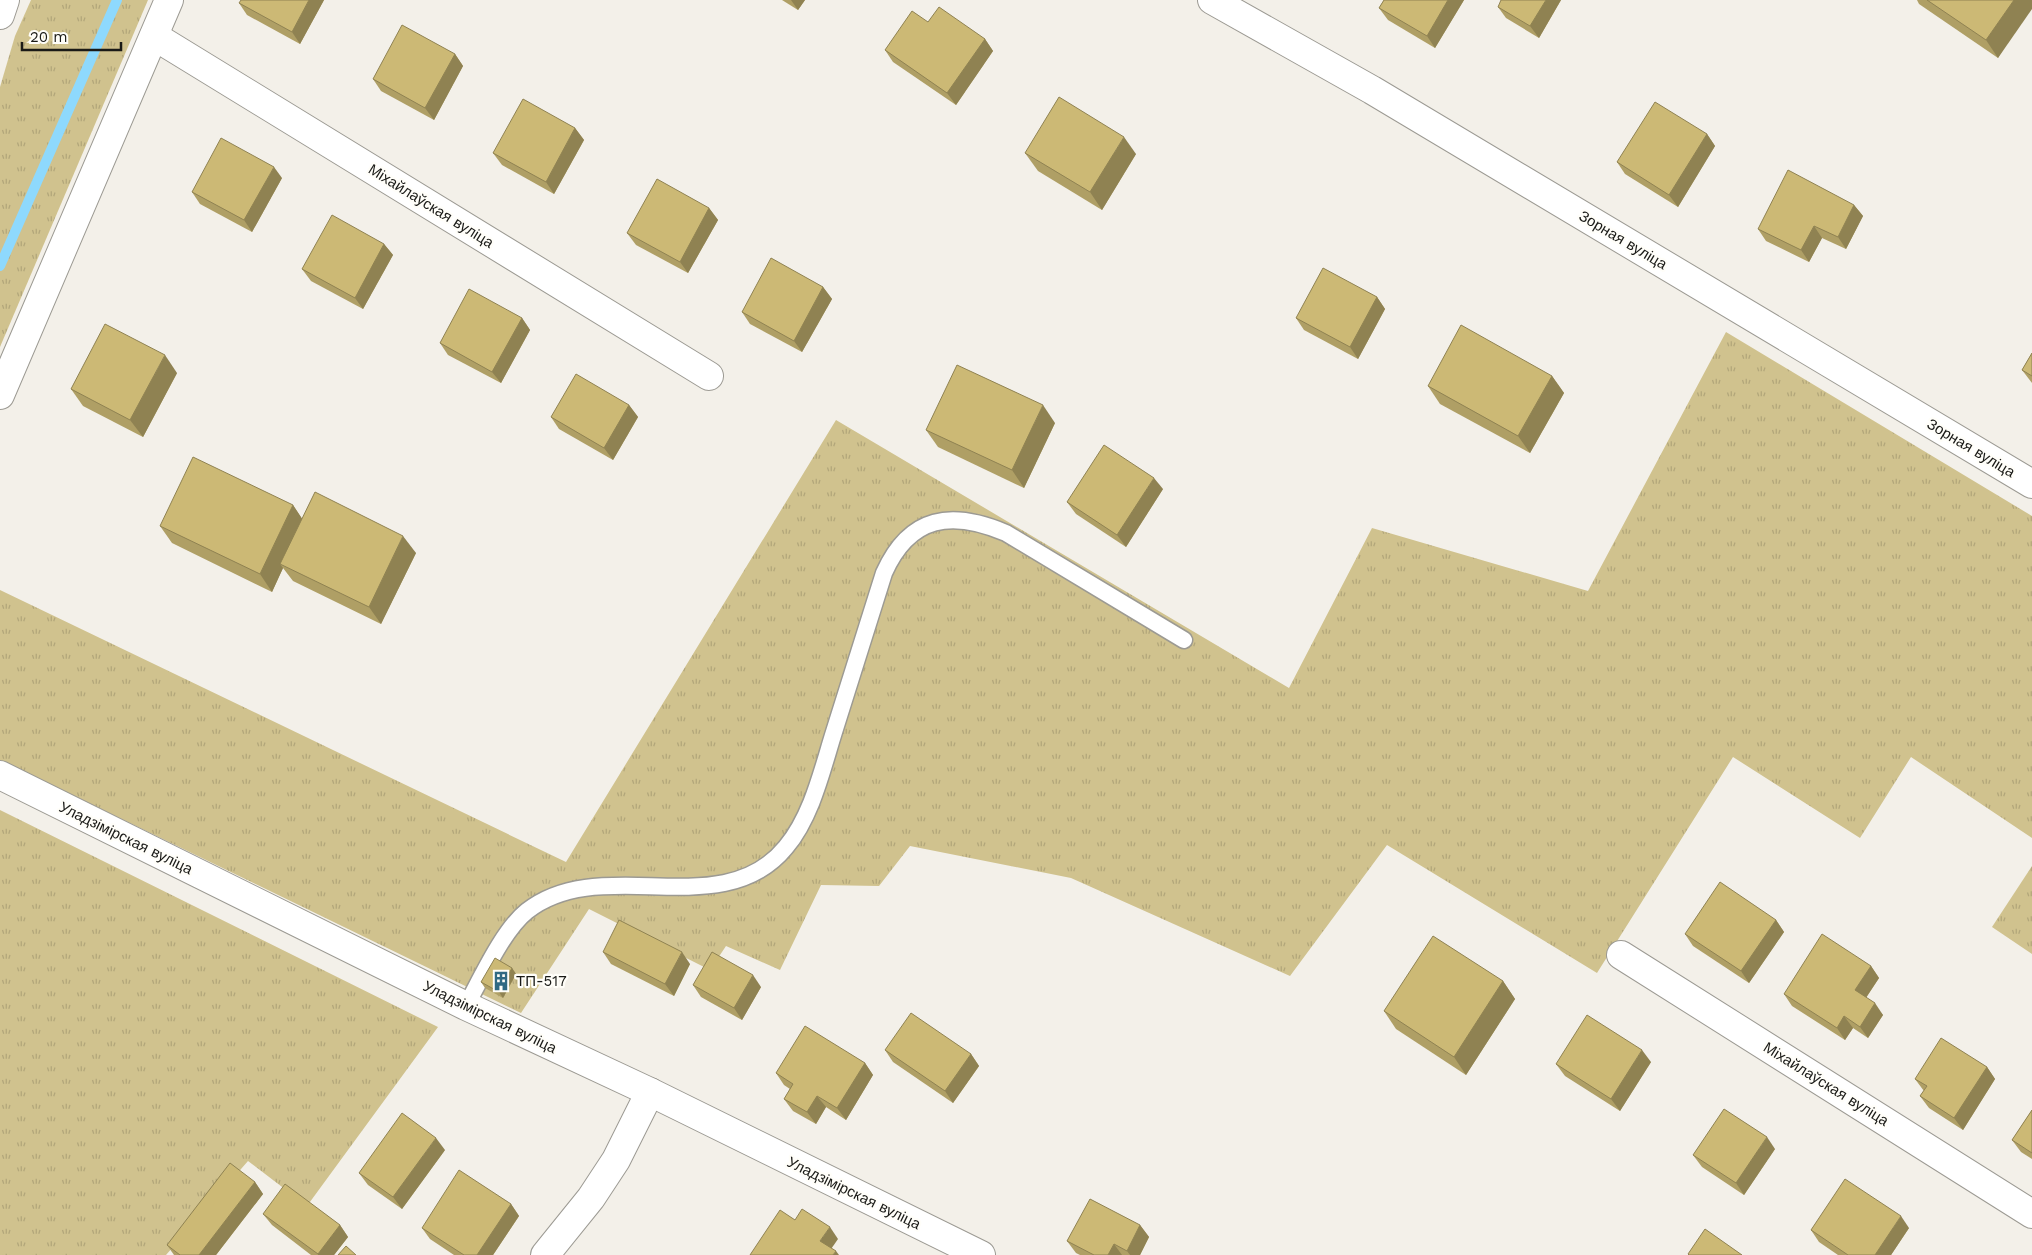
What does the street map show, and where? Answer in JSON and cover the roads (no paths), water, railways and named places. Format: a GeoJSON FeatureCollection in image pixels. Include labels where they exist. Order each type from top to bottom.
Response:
{"type":"FeatureCollection","features":[{"type":"Feature","properties":{"kind":"street"},"geometry":{"type":"LineString","coordinates":[[0,15],[5,0]]}},
{"type":"Feature","properties":{"kind":"street"},"geometry":{"type":"LineString","coordinates":[[0,395],[168,0]]}},
{"type":"Feature","properties":{"kind":"street","name":"Зорная вуліца"},"geometry":{"type":"LineString","coordinates":[[1212,0],[1372,90],[2032,484]]}},
{"type":"Feature","properties":{"kind":"street","name":"Міхайлаўская вуліца"},"geometry":{"type":"LineString","coordinates":[[154,36],[709,376]]}},
{"type":"Feature","properties":{"kind":"street","name":"Уладзімірская вуліца"},"geometry":{"type":"LineString","coordinates":[[0,775],[466,1006],[650,1092],[981,1255]]}},
{"type":"Feature","properties":{"kind":"street","name":"Міхайлаўская вуліца"},"geometry":{"type":"LineString","coordinates":[[1620,955],[2032,1214]]}},
{"type":"Feature","properties":{"kind":"street"},"geometry":{"type":"LineString","coordinates":[[544,1255],[591,1198],[616,1160],[650,1092]]}},
{"type":"Feature","properties":{"kind":"lane"},"geometry":{"type":"LineString","coordinates":[[466,1006],[508,932],[525,912],[545,898],[568,889],[595,886],[722,884],[747,877],[768,865],[786,848],[800,828],[819,780],[884,573],[893,554],[906,539],[923,527],[942,521],[964,520],[984,524],[1006,533],[1184,640]]}},
{"type":"Feature","properties":{"kind":"waterway"},"geometry":{"type":"LineString","coordinates":[[0,266],[117,0]]}},
{"type":"Feature","properties":{"kind":"place","name":"ТП-517"},"geometry":{"type":"Point","coordinates":[501,981]}}]}
